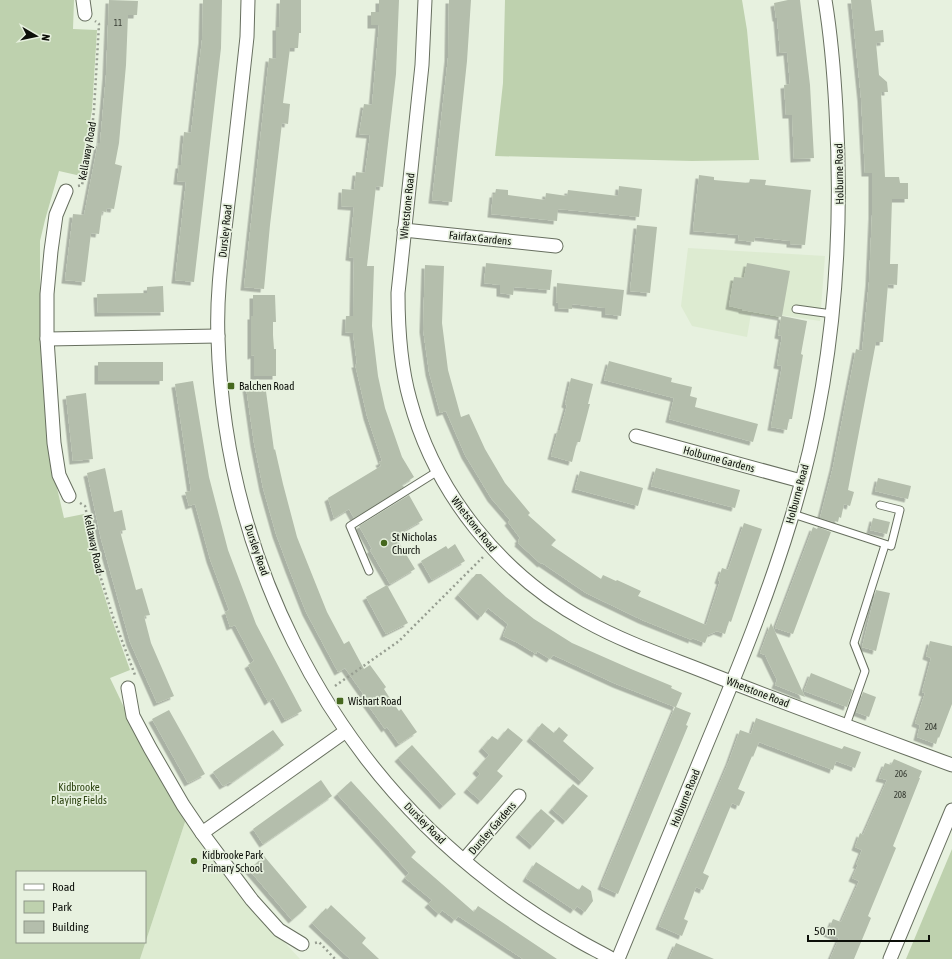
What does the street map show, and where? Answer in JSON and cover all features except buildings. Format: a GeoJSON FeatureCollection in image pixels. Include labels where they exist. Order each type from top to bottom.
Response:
{"type":"FeatureCollection","features":[{"type":"Feature","properties":{"kind":"street"},"geometry":{"type":"LineString","coordinates":[[83,0],[85,14]]}},
{"type":"Feature","properties":{"kind":"street","name":"Dursley Road"},"geometry":{"type":"LineString","coordinates":[[248,0],[247,37],[219,283],[218,336],[220,385],[236,484],[250,532],[277,604],[307,668],[322,695],[346,731],[372,766],[431,831],[493,884],[533,913],[573,938],[612,959]]}},
{"type":"Feature","properties":{"kind":"street","name":"Whetstone Road"},"geometry":{"type":"LineString","coordinates":[[425,0],[422,65],[398,293],[398,331],[403,369],[418,426],[438,471],[472,525],[492,548],[525,579],[554,601],[586,621],[620,637],[733,683],[952,765]]}},
{"type":"Feature","properties":{"kind":"street","name":"Holburne Road"},"geometry":{"type":"LineString","coordinates":[[618,959],[733,683],[771,582],[793,514],[814,428],[828,352],[835,288],[839,210],[839,152],[832,48],[825,0]]}},
{"type":"Feature","properties":{"kind":"street","name":"Kellaway Road"},"geometry":{"type":"LineString","coordinates":[[66,191],[56,215],[50,251],[46,294],[47,339],[54,443],[59,476],[69,496]]}},
{"type":"Feature","properties":{"kind":"street","name":"Fairfax Gardens"},"geometry":{"type":"LineString","coordinates":[[404,230],[556,246]]}},
{"type":"Feature","properties":{"kind":"street"},"geometry":{"type":"LineString","coordinates":[[47,339],[218,336]]}},
{"type":"Feature","properties":{"kind":"street","name":"Holburne Gardens"},"geometry":{"type":"LineString","coordinates":[[636,436],[801,481]]}},
{"type":"Feature","properties":{"kind":"street"},"geometry":{"type":"LineString","coordinates":[[128,688],[133,716],[183,805],[202,833],[252,900],[280,930],[302,944]]}},
{"type":"Feature","properties":{"kind":"street"},"geometry":{"type":"LineString","coordinates":[[202,833],[346,731]]}},
{"type":"Feature","properties":{"kind":"street","name":"Dursley Gardens"},"geometry":{"type":"LineString","coordinates":[[464,860],[520,796]]}},
{"type":"Feature","properties":{"kind":"street"},"geometry":{"type":"LineString","coordinates":[[890,959],[952,810]]}},
{"type":"Feature","properties":{"kind":"lane"},"geometry":{"type":"LineString","coordinates":[[796,309],[832,314]]}},
{"type":"Feature","properties":{"kind":"lane"},"geometry":{"type":"LineString","coordinates":[[369,571],[350,526],[438,471]]}},
{"type":"Feature","properties":{"kind":"lane"},"geometry":{"type":"LineString","coordinates":[[793,514],[891,546],[900,510],[880,505]]}},
{"type":"Feature","properties":{"kind":"lane"},"geometry":{"type":"LineString","coordinates":[[846,725],[865,671],[854,643],[885,545]]}},
{"type":"Feature","properties":{"kind":"path","name":"Kellaway Road"},"geometry":{"type":"LineString","coordinates":[[66,191],[82,185],[91,139],[99,24],[85,14]]}},
{"type":"Feature","properties":{"kind":"path","name":"Kellaway Road"},"geometry":{"type":"LineString","coordinates":[[69,496],[85,506],[99,572],[113,616],[135,675],[128,688]]}},
{"type":"Feature","properties":{"kind":"path"},"geometry":{"type":"LineString","coordinates":[[322,695],[399,641],[492,548]]}},
{"type":"Feature","properties":{"kind":"path"},"geometry":{"type":"LineString","coordinates":[[302,944],[319,942],[335,959]]}},
{"type":"Feature","properties":{"kind":"shaded area"},"geometry":{"type":"Polygon","coordinates":[[[688,248],[825,256],[820,321],[780,315],[778,318],[751,314],[747,337],[692,326],[681,306],[688,248]]]}},
{"type":"Feature","properties":{"kind":"shaded area","name":"Kidbrooke Park Primary School"},"geometry":{"type":"Polygon","coordinates":[[[186,819],[248,903],[300,959],[140,959],[186,819]]]}},
{"type":"Feature","properties":{"kind":"green space","name":"Kidbrooke Playing Fields"},"geometry":{"type":"Polygon","coordinates":[[[0,0],[74,0],[73,29],[97,30],[92,110],[81,176],[59,171],[40,241],[40,335],[49,445],[64,518],[84,514],[97,572],[130,670],[110,678],[141,743],[186,819],[146,941],[146,871],[16,871],[16,943],[145,943],[140,959],[0,959],[0,0]]]}},
{"type":"Feature","properties":{"kind":"green space"},"geometry":{"type":"Polygon","coordinates":[[[505,0],[742,0],[747,30],[759,160],[692,161],[495,156],[503,83],[505,0]]]}},
{"type":"Feature","properties":{"kind":"green space"},"geometry":{"type":"Polygon","coordinates":[[[952,849],[952,959],[906,959],[952,849]]]}},
{"type":"Feature","properties":{"kind":"place","name":"Balchen Road"},"geometry":{"type":"Point","coordinates":[231,386]}},
{"type":"Feature","properties":{"kind":"place","name":"St Nicholas Church"},"geometry":{"type":"Point","coordinates":[384,543]}},
{"type":"Feature","properties":{"kind":"place","name":"Wishart Road"},"geometry":{"type":"Point","coordinates":[340,701]}},
{"type":"Feature","properties":{"kind":"place","name":"Kidbrooke Park Primary School"},"geometry":{"type":"Point","coordinates":[194,861]}}]}
